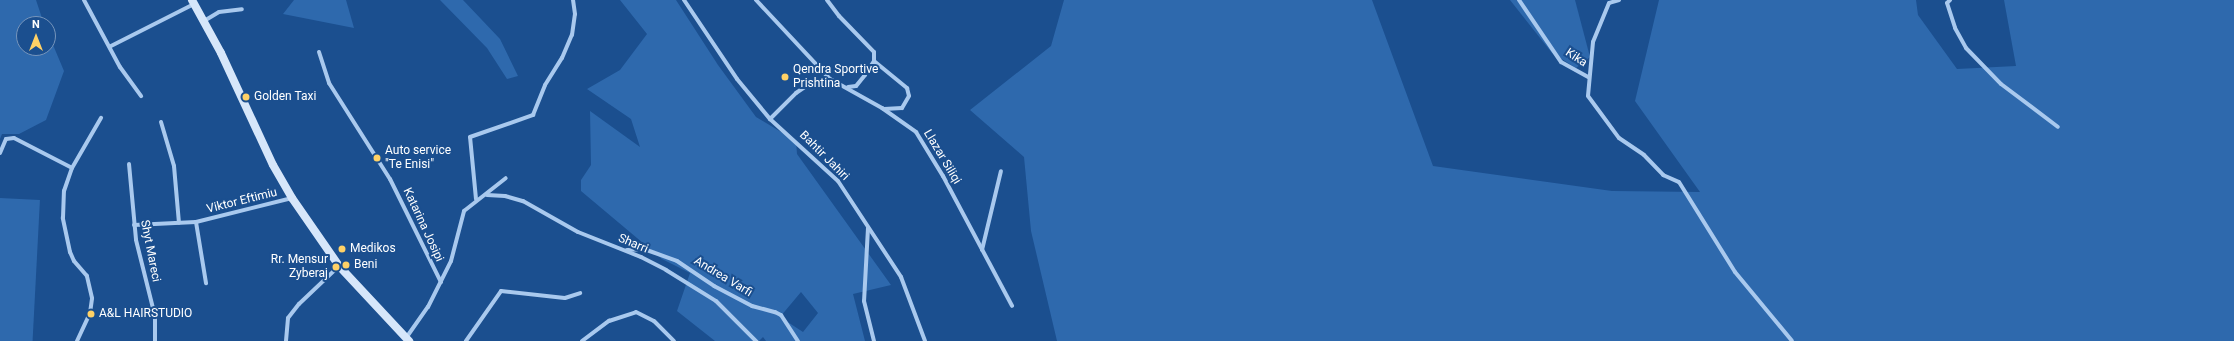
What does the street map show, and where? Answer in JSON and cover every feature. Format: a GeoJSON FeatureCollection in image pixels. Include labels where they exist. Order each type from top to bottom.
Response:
{"type":"FeatureCollection","features":[{"type":"Feature","properties":{"kind":"street"},"geometry":{"type":"LineString","coordinates":[[84,0],[111,46],[120,66],[141,96]]}},
{"type":"Feature","properties":{"kind":"street"},"geometry":{"type":"LineString","coordinates":[[476,199],[470,137],[534,115],[545,85],[562,58],[572,35],[575,14],[573,0]]}},
{"type":"Feature","properties":{"kind":"street","name":"Bahtir Jahiri"},"geometry":{"type":"LineString","coordinates":[[684,0],[737,79],[770,119],[838,181],[901,278],[925,341]]}},
{"type":"Feature","properties":{"kind":"street","name":"Llazar Siliqi"},"geometry":{"type":"LineString","coordinates":[[756,0],[830,79],[882,108],[916,132],[943,176],[1012,306]]}},
{"type":"Feature","properties":{"kind":"street"},"geometry":{"type":"LineString","coordinates":[[827,0],[839,16],[874,52],[874,61],[856,86],[846,87]]}},
{"type":"Feature","properties":{"kind":"street","name":"Kika"},"geometry":{"type":"LineString","coordinates":[[1519,0],[1561,62],[1588,77],[1592,42],[1609,3],[1619,0]]}},
{"type":"Feature","properties":{"kind":"street"},"geometry":{"type":"LineString","coordinates":[[1947,1],[1955,28],[1966,48],[2001,84],[2058,127]]}},
{"type":"Feature","properties":{"kind":"street"},"geometry":{"type":"LineString","coordinates":[[111,46],[193,2],[204,21],[270,159],[292,198],[338,266],[408,340],[441,282],[458,240],[461,218],[476,199],[487,195],[506,178]]}},
{"type":"Feature","properties":{"kind":"street"},"geometry":{"type":"LineString","coordinates":[[204,21],[219,12],[242,9]]}},
{"type":"Feature","properties":{"kind":"street","name":"Katarina Josipi"},"geometry":{"type":"LineString","coordinates":[[319,52],[329,83],[387,174],[441,282]]}},
{"type":"Feature","properties":{"kind":"street"},"geometry":{"type":"LineString","coordinates":[[874,61],[907,88],[909,96],[902,108],[882,108]]}},
{"type":"Feature","properties":{"kind":"street"},"geometry":{"type":"LineString","coordinates":[[1588,77],[1588,96],[1602,117],[1619,138],[1644,155],[1662,175],[1678,182],[1735,272],[1792,341]]}},
{"type":"Feature","properties":{"kind":"street"},"geometry":{"type":"LineString","coordinates":[[770,119],[796,93],[811,83],[830,79]]}},
{"type":"Feature","properties":{"kind":"street"},"geometry":{"type":"LineString","coordinates":[[77,341],[90,313],[92,298],[87,276],[74,261],[70,252],[64,225],[64,191],[72,168],[101,118]]}},
{"type":"Feature","properties":{"kind":"street"},"geometry":{"type":"LineString","coordinates":[[161,122],[174,166],[179,223]]}},
{"type":"Feature","properties":{"kind":"street"},"geometry":{"type":"LineString","coordinates":[[0,153],[6,139],[14,138],[72,168]]}},
{"type":"Feature","properties":{"kind":"street","name":"Shyt Mareci"},"geometry":{"type":"LineString","coordinates":[[129,164],[134,224],[155,316],[155,341]]}},
{"type":"Feature","properties":{"kind":"street"},"geometry":{"type":"LineString","coordinates":[[982,250],[1001,171]]}},
{"type":"Feature","properties":{"kind":"street","name":"Sharri"},"geometry":{"type":"LineString","coordinates":[[487,195],[505,196],[523,201],[578,232],[625,250],[666,270],[716,301],[756,341]]}},
{"type":"Feature","properties":{"kind":"street","name":"Viktor Eftimiu"},"geometry":{"type":"LineString","coordinates":[[134,224],[196,222],[292,198]]}},
{"type":"Feature","properties":{"kind":"street","name":"Viktor Eftimiu"},"geometry":{"type":"LineString","coordinates":[[196,222],[206,283]]}},
{"type":"Feature","properties":{"kind":"street"},"geometry":{"type":"LineString","coordinates":[[868,228],[864,301],[874,341]]}},
{"type":"Feature","properties":{"kind":"street","name":"Andrea Varfi"},"geometry":{"type":"LineString","coordinates":[[625,250],[644,249],[677,261],[714,286],[752,306],[781,315],[798,341]]}},
{"type":"Feature","properties":{"kind":"street"},"geometry":{"type":"LineString","coordinates":[[286,341],[288,318],[298,304],[338,266]]}},
{"type":"Feature","properties":{"kind":"street"},"geometry":{"type":"LineString","coordinates":[[466,341],[501,291],[564,298],[580,294]]}},
{"type":"Feature","properties":{"kind":"street"},"geometry":{"type":"LineString","coordinates":[[582,341],[609,321],[636,312],[654,321],[674,341]]}},
{"type":"Feature","properties":{"kind":"shaded area"},"geometry":{"type":"Polygon","coordinates":[[[0,0],[36,0],[41,16],[16,16],[16,56],[56,56],[56,52],[64,71],[46,120],[19,134],[2,134],[0,139],[0,0]]]}},
{"type":"Feature","properties":{"kind":"shaded area"},"geometry":{"type":"Polygon","coordinates":[[[294,0],[346,0],[354,28],[283,14],[294,0]]]}},
{"type":"Feature","properties":{"kind":"shaded area"},"geometry":{"type":"Polygon","coordinates":[[[440,0],[463,0],[500,39],[518,76],[507,79],[487,48],[440,0]]]}},
{"type":"Feature","properties":{"kind":"shaded area"},"geometry":{"type":"Polygon","coordinates":[[[620,0],[676,0],[718,65],[756,117],[796,141],[797,154],[891,285],[853,294],[865,341],[766,341],[763,337],[759,341],[715,341],[677,311],[690,273],[662,259],[581,191],[581,180],[591,165],[590,111],[640,147],[631,119],[587,89],[620,70],[647,34],[620,0]],[[801,292],[780,317],[803,332],[818,313],[801,292]]]}},
{"type":"Feature","properties":{"kind":"shaded area"},"geometry":{"type":"Polygon","coordinates":[[[1064,0],[1372,0],[1433,166],[1612,191],[1700,192],[1635,101],[1659,0],[1916,0],[1918,15],[1957,69],[2016,66],[2004,0],[2234,0],[2234,341],[1057,341],[1031,231],[1024,157],[970,110],[1051,46],[1064,0]]]}},
{"type":"Feature","properties":{"kind":"shaded area"},"geometry":{"type":"Polygon","coordinates":[[[1510,0],[1575,0],[1590,57],[1576,68],[1552,53],[1510,0]]]}},
{"type":"Feature","properties":{"kind":"shaded area"},"geometry":{"type":"Polygon","coordinates":[[[0,198],[40,200],[33,341],[0,341],[0,198]]]}},
{"type":"Feature","properties":{"kind":"place","name":"Qendra Sportive Prishtina"},"geometry":{"type":"Point","coordinates":[785,77]}},
{"type":"Feature","properties":{"kind":"place","name":"Golden Taxi"},"geometry":{"type":"Point","coordinates":[246,97]}},
{"type":"Feature","properties":{"kind":"place","name":"Auto service \"Te Enisi\""},"geometry":{"type":"Point","coordinates":[377,158]}},
{"type":"Feature","properties":{"kind":"place","name":"Medikos"},"geometry":{"type":"Point","coordinates":[342,249]}},
{"type":"Feature","properties":{"kind":"place","name":"Beni"},"geometry":{"type":"Point","coordinates":[346,265]}},
{"type":"Feature","properties":{"kind":"place","name":"Rr. Mensur Zyberaj"},"geometry":{"type":"Point","coordinates":[336,267]}},
{"type":"Feature","properties":{"kind":"place","name":"A&L HAIRSTUDIO"},"geometry":{"type":"Point","coordinates":[91,314]}}]}
